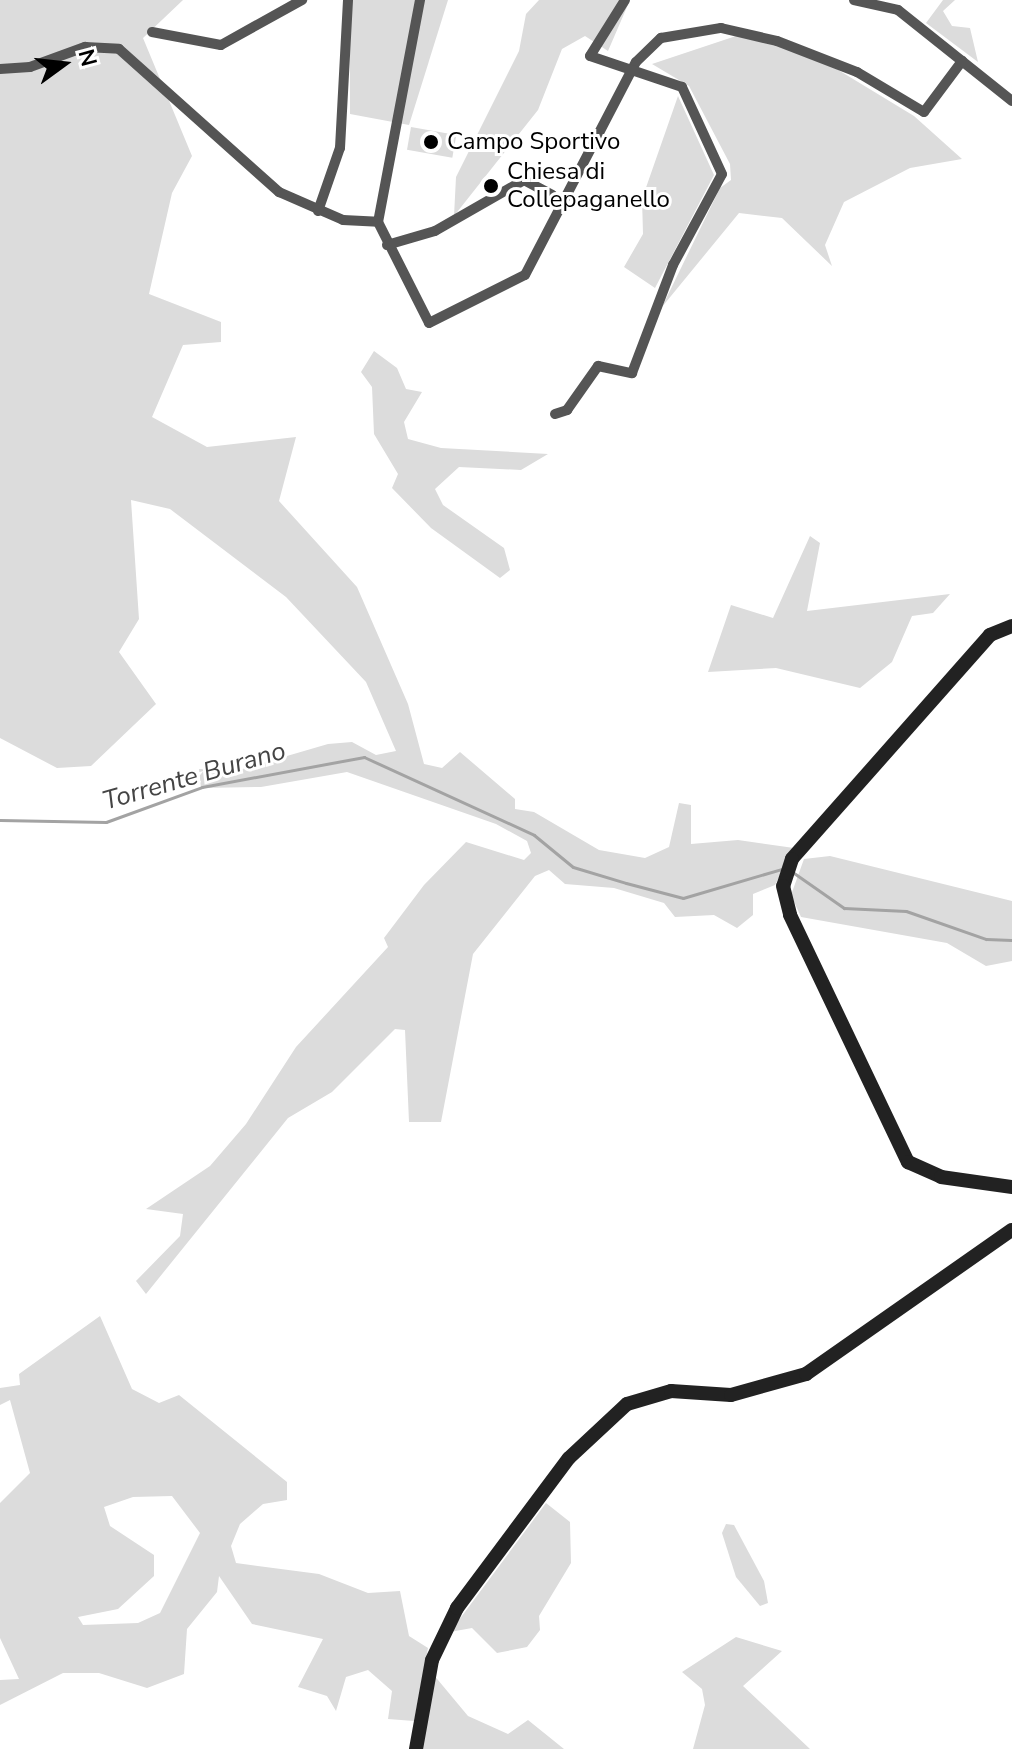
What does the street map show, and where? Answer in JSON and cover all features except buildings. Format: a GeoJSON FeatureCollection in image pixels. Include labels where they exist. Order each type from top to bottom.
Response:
{"type":"FeatureCollection","features":[{"type":"Feature","properties":{"kind":"main road"},"geometry":{"type":"LineString","coordinates":[[1012,626],[990,635],[792,859],[783,886],[896,1146],[916,1169],[1012,1187]]}},
{"type":"Feature","properties":{"kind":"main road"},"geometry":{"type":"LineString","coordinates":[[996,1186],[1012,1202]]}},
{"type":"Feature","properties":{"kind":"main road"},"geometry":{"type":"LineString","coordinates":[[416,1749],[432,1660],[457,1608],[569,1458],[627,1404],[650,1393],[760,1390],[806,1374],[1011,1229]]}},
{"type":"Feature","properties":{"kind":"street"},"geometry":{"type":"LineString","coordinates":[[152,32],[221,45],[302,0]]}},
{"type":"Feature","properties":{"kind":"street"},"geometry":{"type":"LineString","coordinates":[[318,211],[340,148],[348,0]]}},
{"type":"Feature","properties":{"kind":"street"},"geometry":{"type":"LineString","coordinates":[[420,0],[378,222],[429,323],[525,275],[633,68],[661,38],[721,28],[857,72],[924,112],[962,61]]}},
{"type":"Feature","properties":{"kind":"street"},"geometry":{"type":"LineString","coordinates":[[555,414],[567,410],[598,366],[632,373],[673,265],[722,174],[682,87],[590,56],[625,0]]}},
{"type":"Feature","properties":{"kind":"street"},"geometry":{"type":"LineString","coordinates":[[854,0],[898,10],[1012,101]]}},
{"type":"Feature","properties":{"kind":"street"},"geometry":{"type":"LineString","coordinates":[[0,69],[30,67],[85,47],[119,49],[253,174],[318,211],[378,222]]}},
{"type":"Feature","properties":{"kind":"street"},"geometry":{"type":"LineString","coordinates":[[387,245],[435,231],[524,180],[552,195]]}},
{"type":"Feature","properties":{"kind":"shaded area"},"geometry":{"type":"Polygon","coordinates":[[[0,0],[183,0],[143,38],[192,156],[172,193],[149,294],[221,322],[221,342],[183,345],[152,417],[207,447],[296,437],[279,501],[357,587],[408,704],[424,764],[442,768],[460,752],[515,799],[515,809],[534,812],[599,850],[645,858],[669,847],[679,803],[691,805],[691,844],[738,840],[794,848],[775,885],[753,894],[753,915],[737,928],[714,915],[675,917],[664,903],[614,888],[565,884],[549,870],[535,876],[473,954],[441,1122],[409,1122],[405,1030],[395,1029],[332,1092],[288,1118],[146,1294],[136,1281],[180,1236],[183,1214],[146,1209],[210,1166],[246,1124],[296,1047],[388,947],[384,938],[424,885],[466,842],[524,860],[531,853],[527,841],[496,824],[347,772],[261,787],[201,788],[199,769],[239,770],[328,744],[352,742],[376,755],[396,751],[366,682],[286,597],[170,509],[131,500],[139,619],[119,652],[156,704],[91,766],[57,768],[0,738],[0,0]]]}},
{"type":"Feature","properties":{"kind":"shaded area"},"geometry":{"type":"Polygon","coordinates":[[[350,0],[448,0],[409,125],[350,114],[350,0]]]}},
{"type":"Feature","properties":{"kind":"shaded area"},"geometry":{"type":"Polygon","coordinates":[[[539,0],[630,0],[608,51],[585,36],[562,49],[538,110],[454,216],[456,177],[519,51],[526,14],[539,0]]]}},
{"type":"Feature","properties":{"kind":"shaded area"},"geometry":{"type":"Polygon","coordinates":[[[943,0],[955,0],[943,11],[952,26],[970,28],[978,62],[926,23],[943,0]]]}},
{"type":"Feature","properties":{"kind":"shaded area"},"geometry":{"type":"Polygon","coordinates":[[[739,35],[807,51],[914,116],[962,159],[910,168],[844,202],[825,245],[832,266],[782,218],[739,213],[662,307],[720,188],[731,180],[730,164],[689,86],[652,64],[739,35]]]}},
{"type":"Feature","properties":{"kind":"shaded area"},"geometry":{"type":"Polygon","coordinates":[[[678,96],[714,175],[655,288],[624,267],[643,234],[642,199],[678,96]]]}},
{"type":"Feature","properties":{"kind":"shaded area","name":"Campo Sportivo"},"geometry":{"type":"Polygon","coordinates":[[[411,127],[456,135],[452,158],[407,150],[411,127]]]}},
{"type":"Feature","properties":{"kind":"shaded area"},"geometry":{"type":"Polygon","coordinates":[[[374,351],[397,368],[406,389],[422,392],[404,422],[408,439],[441,448],[548,454],[521,470],[459,467],[435,489],[443,505],[504,548],[510,570],[500,578],[431,528],[392,488],[398,474],[374,434],[372,387],[361,372],[374,351]]]}},
{"type":"Feature","properties":{"kind":"shaded area"},"geometry":{"type":"Polygon","coordinates":[[[810,536],[820,543],[807,611],[950,594],[933,613],[912,616],[892,662],[860,688],[776,668],[708,672],[731,605],[773,618],[810,536]]]}},
{"type":"Feature","properties":{"kind":"shaded area"},"geometry":{"type":"Polygon","coordinates":[[[830,856],[1012,901],[1012,961],[986,966],[947,943],[801,917],[791,895],[804,859],[830,856]]]}},
{"type":"Feature","properties":{"kind":"shaded area"},"geometry":{"type":"Polygon","coordinates":[[[100,1316],[132,1389],[159,1403],[179,1395],[287,1482],[287,1500],[263,1504],[240,1524],[231,1546],[236,1563],[319,1574],[368,1593],[400,1591],[409,1636],[428,1648],[414,1721],[388,1719],[392,1691],[368,1670],[346,1677],[336,1711],[327,1696],[298,1687],[323,1639],[252,1624],[219,1576],[217,1592],[187,1629],[184,1674],[147,1688],[99,1673],[63,1673],[0,1705],[0,1680],[19,1679],[0,1638],[0,1503],[30,1473],[10,1400],[0,1405],[0,1388],[20,1385],[19,1374],[100,1316]],[[172,1496],[133,1497],[104,1507],[110,1526],[154,1555],[154,1576],[118,1609],[78,1617],[83,1625],[138,1623],[160,1613],[200,1533],[172,1496]]]}},
{"type":"Feature","properties":{"kind":"shaded area"},"geometry":{"type":"Polygon","coordinates":[[[546,1503],[570,1522],[571,1563],[539,1616],[540,1630],[527,1647],[497,1653],[472,1628],[450,1632],[546,1503]]]}},
{"type":"Feature","properties":{"kind":"shaded area"},"geometry":{"type":"Polygon","coordinates":[[[726,1524],[734,1525],[764,1581],[768,1603],[760,1606],[736,1577],[722,1533],[726,1524]]]}},
{"type":"Feature","properties":{"kind":"shaded area"},"geometry":{"type":"Polygon","coordinates":[[[736,1637],[782,1651],[743,1686],[810,1749],[693,1749],[705,1705],[702,1689],[682,1672],[736,1637]]]}},
{"type":"Feature","properties":{"kind":"shaded area"},"geometry":{"type":"Polygon","coordinates":[[[433,1674],[468,1716],[508,1734],[528,1720],[564,1749],[420,1749],[433,1674]]]}},
{"type":"Feature","properties":{"kind":"waterway","name":"Torrente Burano"},"geometry":{"type":"LineString","coordinates":[[0,820],[106,822],[202,787],[364,757],[534,835],[573,867],[626,883],[683,898],[785,868]]}},
{"type":"Feature","properties":{"kind":"waterway","name":"Torrente Burano"},"geometry":{"type":"LineString","coordinates":[[791,871],[844,908],[906,911],[986,939],[1012,940]]}},
{"type":"Feature","properties":{"kind":"place","name":"Campo Sportivo"},"geometry":{"type":"Point","coordinates":[431,142]}},
{"type":"Feature","properties":{"kind":"place","name":"Chiesa di Collepaganello"},"geometry":{"type":"Point","coordinates":[491,186]}}]}
